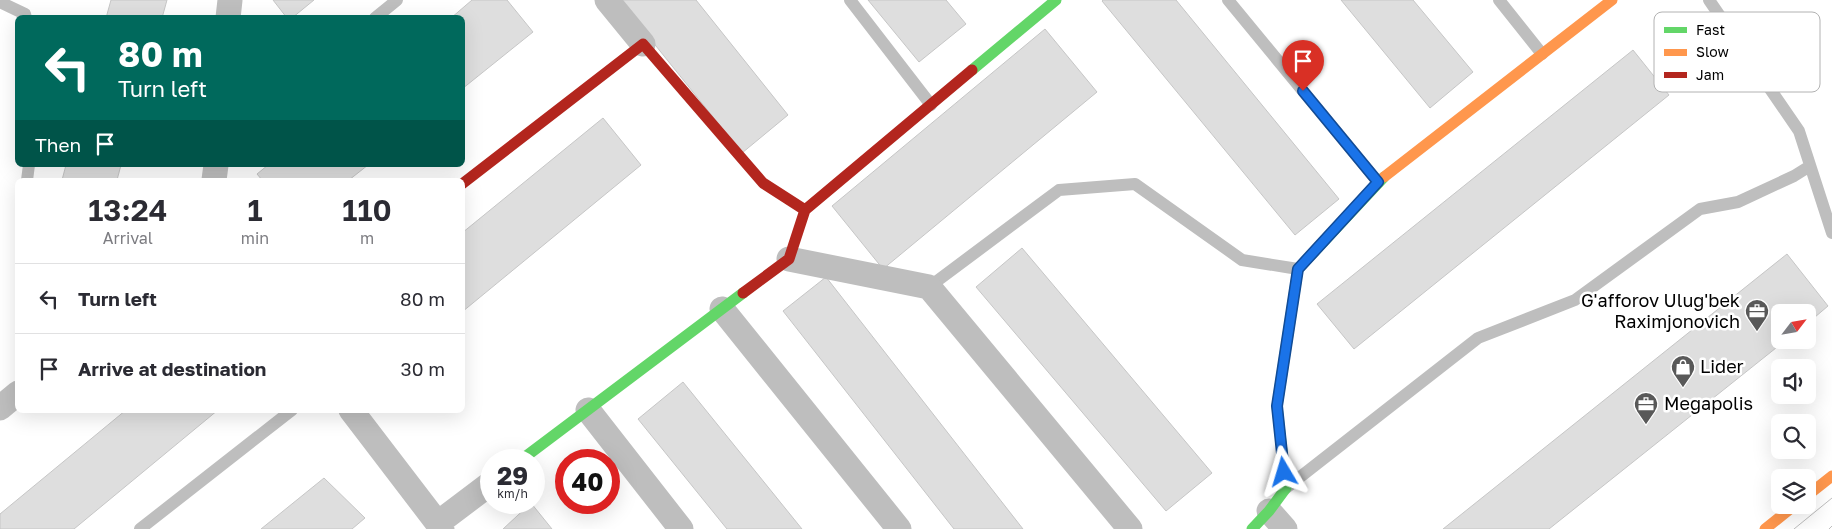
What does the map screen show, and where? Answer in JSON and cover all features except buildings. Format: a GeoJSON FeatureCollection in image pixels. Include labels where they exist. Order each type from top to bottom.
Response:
{"type":"FeatureCollection","features":[{"type":"Feature","properties":{"kind":"street"},"geometry":{"type":"LineString","coordinates":[[228,15],[230,0]]}},
{"type":"Feature","properties":{"kind":"street"},"geometry":{"type":"LineString","coordinates":[[607,0],[762,183],[805,210]]}},
{"type":"Feature","properties":{"kind":"street"},"geometry":{"type":"LineString","coordinates":[[536,449],[789,259],[805,210],[1056,0]]}},
{"type":"Feature","properties":{"kind":"street"},"geometry":{"type":"LineString","coordinates":[[1252,529],[1277,520],[1286,488],[1277,406],[1298,269],[1378,182],[1612,0]]}},
{"type":"Feature","properties":{"kind":"street"},"geometry":{"type":"LineString","coordinates":[[465,182],[643,44]]}},
{"type":"Feature","properties":{"kind":"street"},"geometry":{"type":"LineString","coordinates":[[789,259],[929,287],[1130,529]]}},
{"type":"Feature","properties":{"kind":"street"},"geometry":{"type":"LineString","coordinates":[[722,310],[899,529]]}},
{"type":"Feature","properties":{"kind":"street"},"geometry":{"type":"LineString","coordinates":[[0,408],[15,396]]}},
{"type":"Feature","properties":{"kind":"street"},"geometry":{"type":"LineString","coordinates":[[588,410],[681,529]]}},
{"type":"Feature","properties":{"kind":"street"},"geometry":{"type":"LineString","coordinates":[[353,413],[440,526],[480,491]]}},
{"type":"Feature","properties":{"kind":"street"},"geometry":{"type":"LineString","coordinates":[[1816,489],[1832,476]]}},
{"type":"Feature","properties":{"kind":"street"},"geometry":{"type":"LineString","coordinates":[[1765,529],[1784,514]]}},
{"type":"Feature","properties":{"kind":"lane"},"geometry":{"type":"LineString","coordinates":[[379,15],[397,0]]}},
{"type":"Feature","properties":{"kind":"lane"},"geometry":{"type":"LineString","coordinates":[[850,0],[931,105]]}},
{"type":"Feature","properties":{"kind":"lane"},"geometry":{"type":"LineString","coordinates":[[1228,0],[1378,182]]}},
{"type":"Feature","properties":{"kind":"lane"},"geometry":{"type":"LineString","coordinates":[[1499,0],[1542,54]]}},
{"type":"Feature","properties":{"kind":"lane"},"geometry":{"type":"LineString","coordinates":[[1710,0],[1718,12]]}},
{"type":"Feature","properties":{"kind":"lane"},"geometry":{"type":"LineString","coordinates":[[0,2],[25,15]]}},
{"type":"Feature","properties":{"kind":"lane"},"geometry":{"type":"LineString","coordinates":[[1773,92],[1799,131],[1832,233]]}},
{"type":"Feature","properties":{"kind":"lane"},"geometry":{"type":"LineString","coordinates":[[1286,488],[1478,338],[1576,300],[1700,209],[1738,202],[1794,176],[1810,166]]}},
{"type":"Feature","properties":{"kind":"lane"},"geometry":{"type":"LineString","coordinates":[[929,287],[1059,190],[1135,184],[1242,260],[1298,269]]}},
{"type":"Feature","properties":{"kind":"lane"},"geometry":{"type":"LineString","coordinates":[[140,529],[288,413]]}},
{"type":"Feature","properties":{"kind":"tram line"},"geometry":{"type":"LineString","coordinates":[[1794,529],[1832,498]]}},
{"type":"Feature","properties":{"kind":"tram line"},"geometry":{"type":"LineString","coordinates":[[1829,529],[1832,526]]}},
{"type":"Feature","properties":{"kind":"traffic: fast"},"geometry":{"type":"LineString","coordinates":[[972,70],[1056,0]]}},
{"type":"Feature","properties":{"kind":"traffic: fast"},"geometry":{"type":"LineString","coordinates":[[1252,529],[1269,511],[1286,488],[1277,406],[1298,269],[1384,177]]}},
{"type":"Feature","properties":{"kind":"traffic: fast"},"geometry":{"type":"LineString","coordinates":[[536,449],[743,293]]}},
{"type":"Feature","properties":{"kind":"traffic: slow"},"geometry":{"type":"LineString","coordinates":[[1384,177],[1612,0]]}},
{"type":"Feature","properties":{"kind":"traffic: slow"},"geometry":{"type":"LineString","coordinates":[[1816,489],[1832,476]]}},
{"type":"Feature","properties":{"kind":"traffic: slow"},"geometry":{"type":"LineString","coordinates":[[1765,529],[1784,514]]}},
{"type":"Feature","properties":{"kind":"traffic: jam"},"geometry":{"type":"LineString","coordinates":[[465,182],[643,44],[763,183],[805,210]]}},
{"type":"Feature","properties":{"kind":"traffic: jam"},"geometry":{"type":"LineString","coordinates":[[743,293],[789,259],[805,210],[972,70]]}},
{"type":"Feature","properties":{"kind":"place","name":"G'afforov Ulug'bek Raximjonovich"},"geometry":{"type":"Point","coordinates":[1757,332]}},
{"type":"Feature","properties":{"kind":"place","name":"Lider"},"geometry":{"type":"Point","coordinates":[1683,388]}},
{"type":"Feature","properties":{"kind":"place","name":"Megapolis"},"geometry":{"type":"Point","coordinates":[1646,425]}},
{"type":"Feature","properties":{"kind":"route"},"geometry":{"type":"LineString","coordinates":[[1284,472],[1277,406],[1298,269],[1378,182],[1303,91]]}}]}
